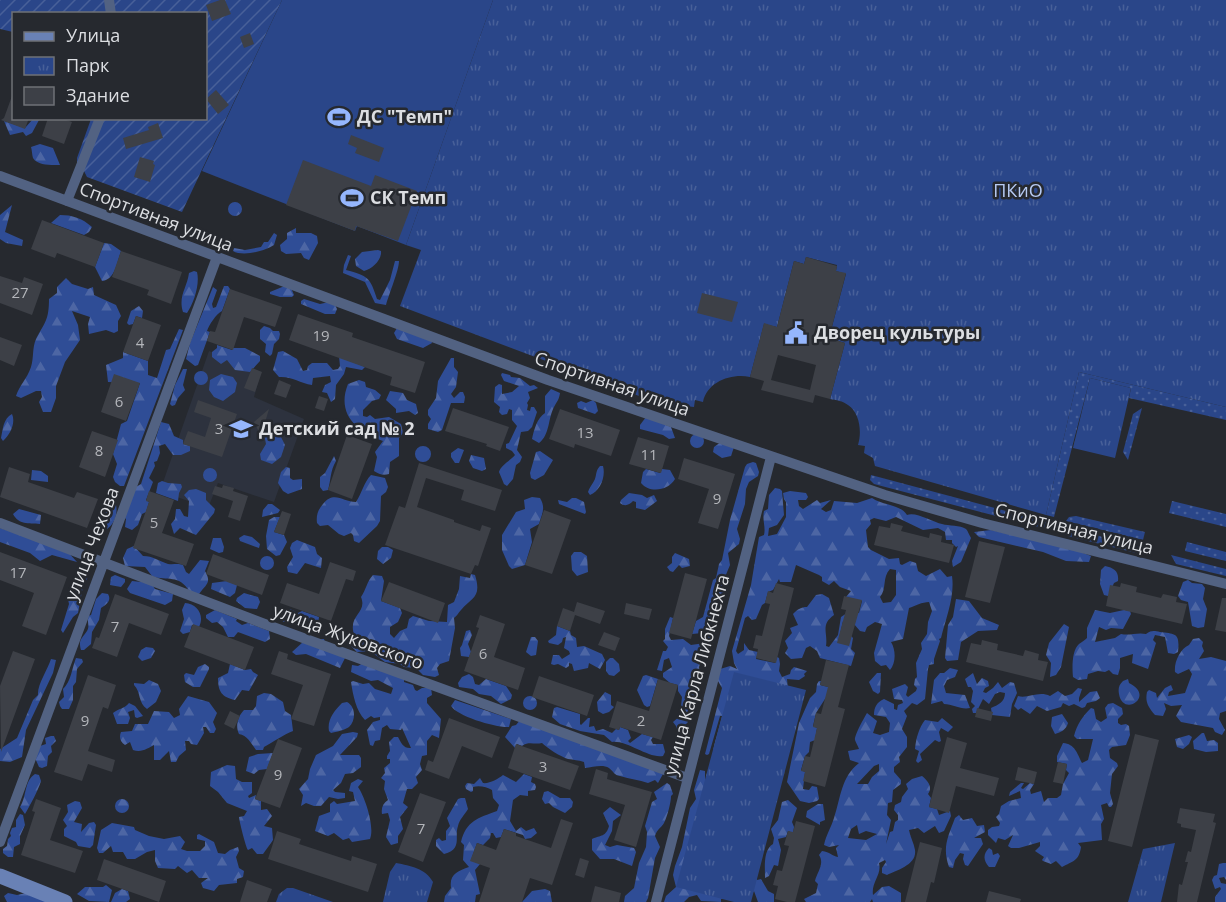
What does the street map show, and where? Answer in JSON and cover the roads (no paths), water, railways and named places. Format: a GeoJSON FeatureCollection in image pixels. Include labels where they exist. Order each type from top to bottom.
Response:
{"type":"FeatureCollection","features":[{"type":"Feature","properties":{"kind":"main road"},"geometry":{"type":"LineString","coordinates":[[0,876],[65,902]]}},
{"type":"Feature","properties":{"kind":"street"},"geometry":{"type":"LineString","coordinates":[[67,201],[99,120]]}},
{"type":"Feature","properties":{"kind":"street","name":"Спортивная улица"},"geometry":{"type":"LineString","coordinates":[[0,176],[548,381],[885,495],[978,522],[1226,584]]}},
{"type":"Feature","properties":{"kind":"street","name":"улица Чехова"},"geometry":{"type":"LineString","coordinates":[[0,842],[217,257]]}},
{"type":"Feature","properties":{"kind":"street","name":"улица Карла Либкнехта"},"geometry":{"type":"LineString","coordinates":[[656,902],[771,457]]}},
{"type":"Feature","properties":{"kind":"street","name":"улица Жуковского"},"geometry":{"type":"LineString","coordinates":[[0,523],[262,623],[687,778]]}},
{"type":"Feature","properties":{"kind":"place","name":"ДС \"Темп\""},"geometry":{"type":"Point","coordinates":[339,117]}},
{"type":"Feature","properties":{"kind":"place","name":"СК Темп"},"geometry":{"type":"Point","coordinates":[352,198]}},
{"type":"Feature","properties":{"kind":"place","name":"Дворец культуры"},"geometry":{"type":"Point","coordinates":[796,333]}},
{"type":"Feature","properties":{"kind":"place","name":"Детский сад № 2"},"geometry":{"type":"Point","coordinates":[241,429]}},
{"type":"Feature","properties":{"kind":"park label","name":"ПКиО"},"geometry":{"type":"Point","coordinates":[1018,191]}}]}
